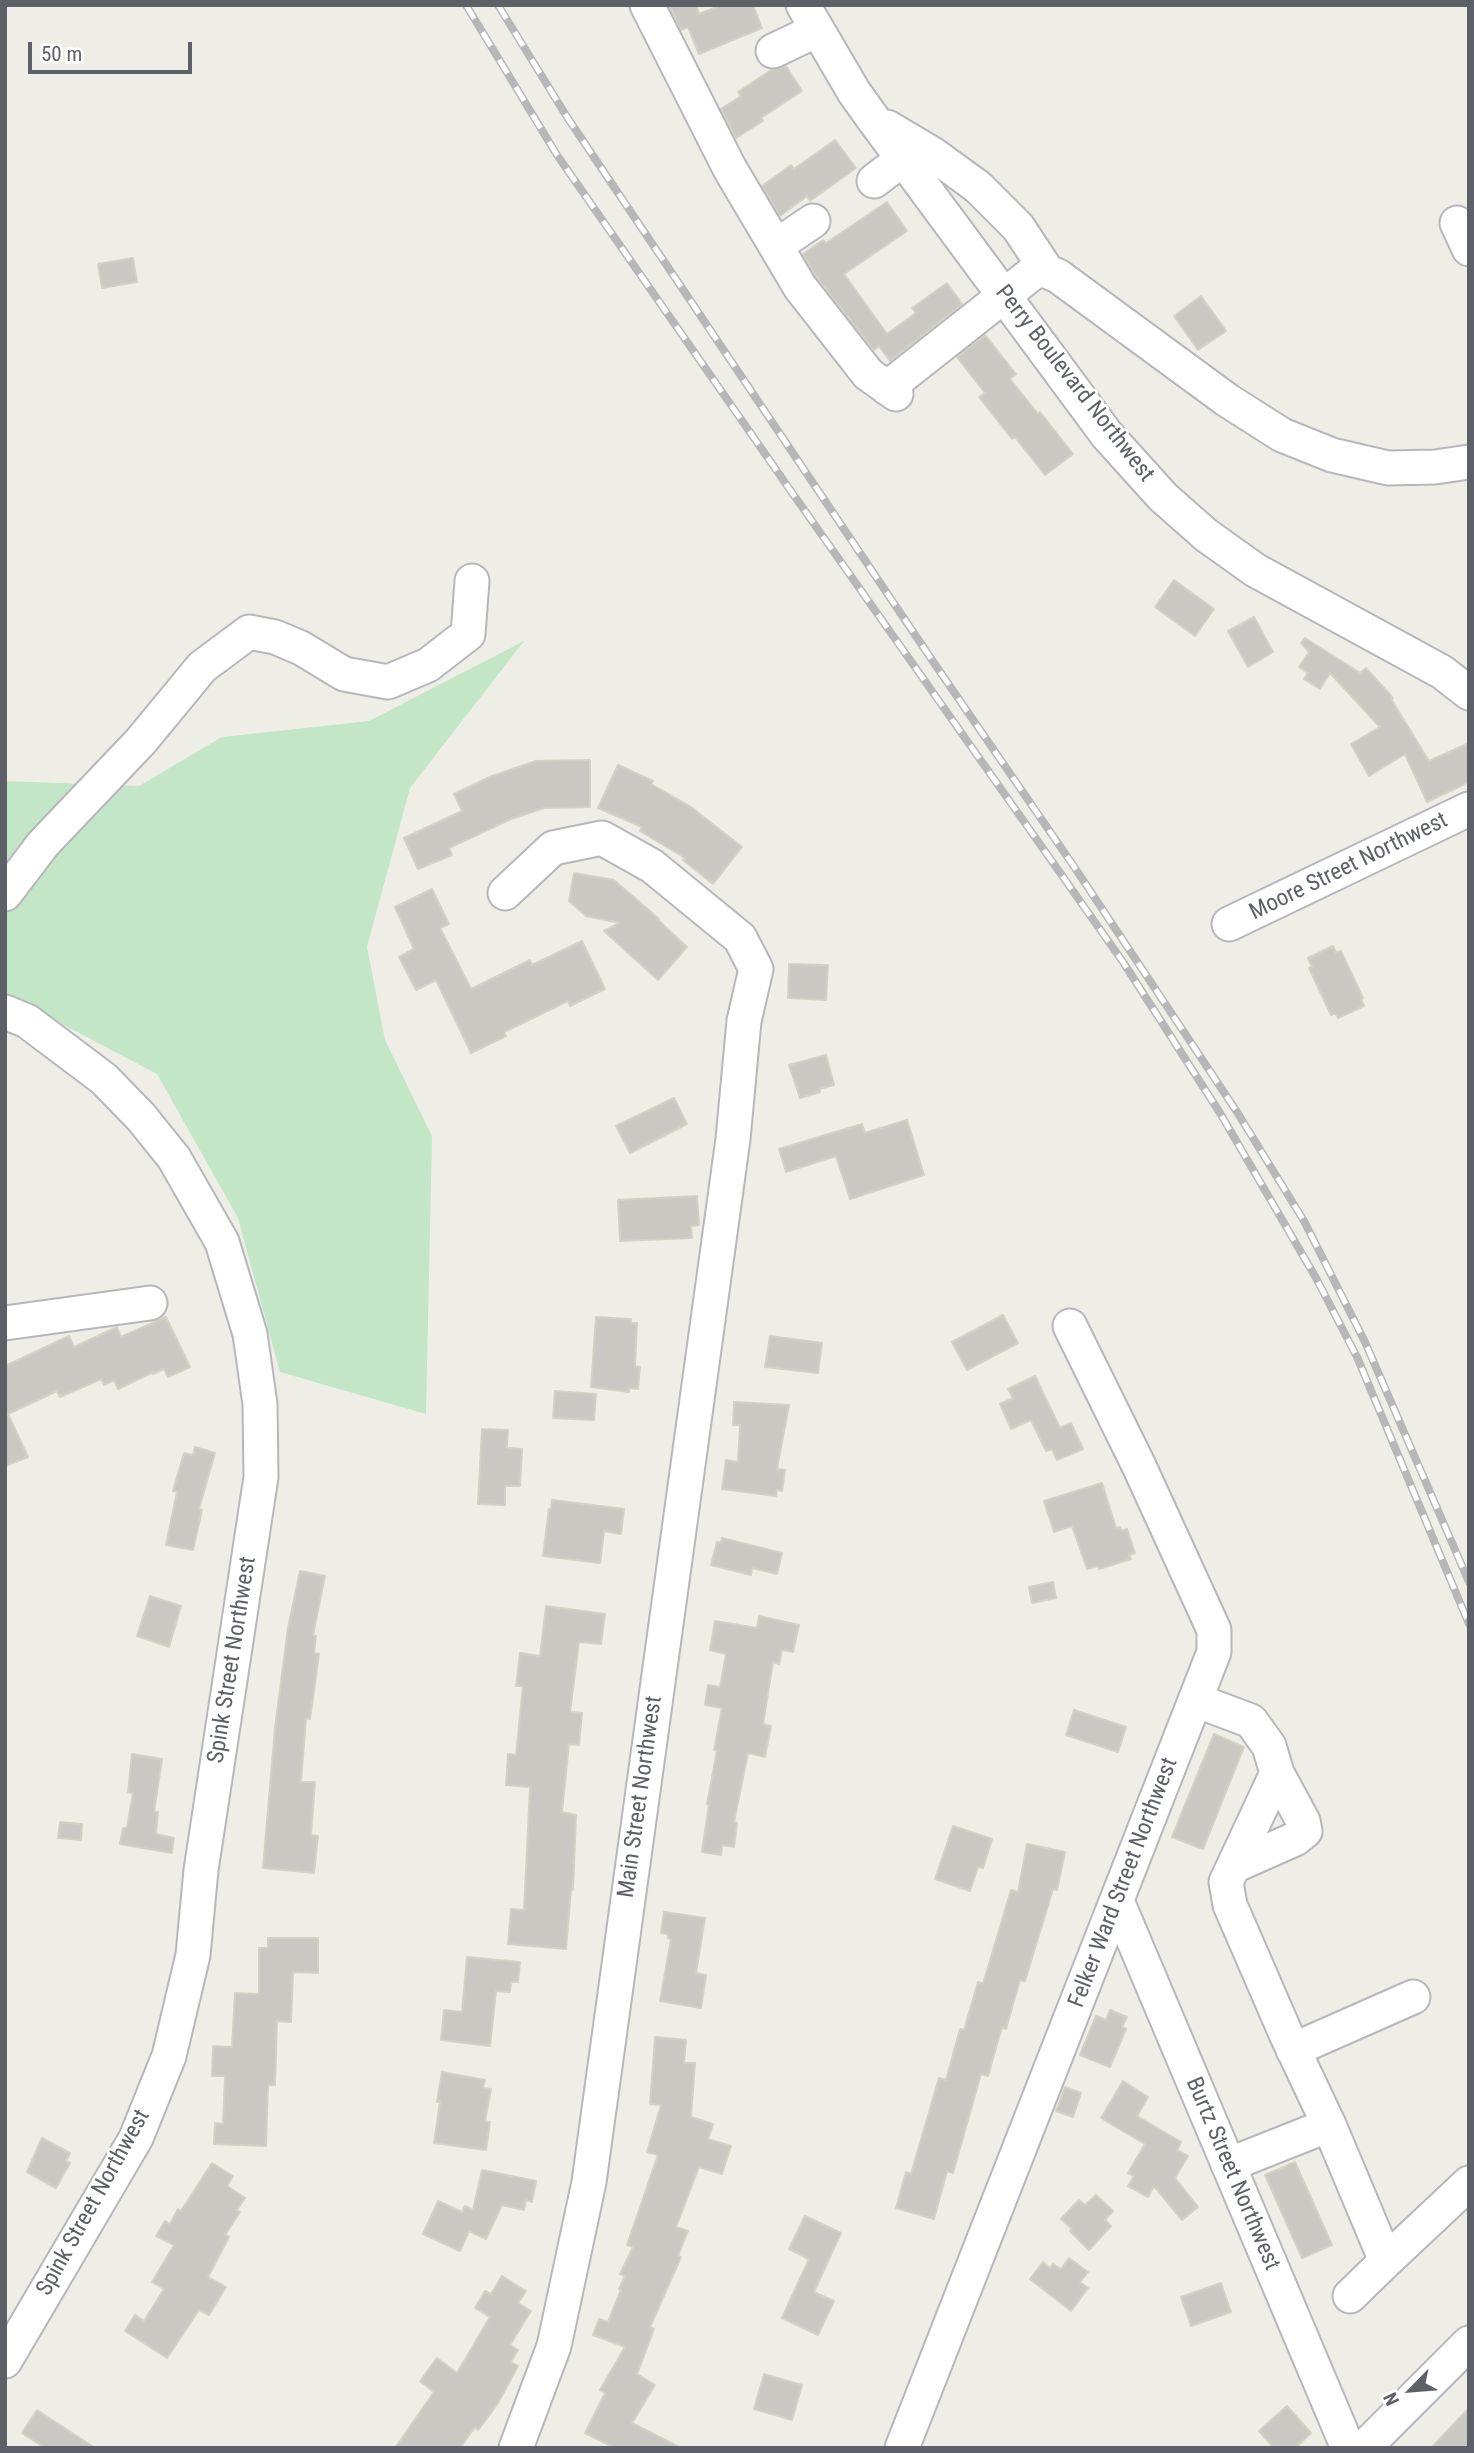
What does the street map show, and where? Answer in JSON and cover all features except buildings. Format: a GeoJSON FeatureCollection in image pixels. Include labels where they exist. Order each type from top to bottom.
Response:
{"type":"FeatureCollection","features":[{"type":"Feature","properties":{"kind":"street"},"geometry":{"type":"LineString","coordinates":[[647,5],[730,169],[800,286],[868,374],[891,391],[1039,268],[1058,276],[1227,400],[1282,435],[1332,455],[1388,468],[1435,467],[1469,462]]}},
{"type":"Feature","properties":{"kind":"street"},"geometry":{"type":"LineString","coordinates":[[773,51],[810,17]]}},
{"type":"Feature","properties":{"kind":"street","name":"Perry Boulevard Northwest"},"geometry":{"type":"LineString","coordinates":[[810,17],[854,92],[874,120],[1107,435],[1163,497],[1206,535],[1255,569],[1442,672],[1469,692]]}},
{"type":"Feature","properties":{"kind":"street"},"geometry":{"type":"LineString","coordinates":[[874,120],[934,155],[978,187],[1018,227],[1046,271]]}},
{"type":"Feature","properties":{"kind":"street"},"geometry":{"type":"LineString","coordinates":[[874,181],[903,159]]}},
{"type":"Feature","properties":{"kind":"street"},"geometry":{"type":"LineString","coordinates":[[776,247],[813,221]]}},
{"type":"Feature","properties":{"kind":"street"},"geometry":{"type":"LineString","coordinates":[[5,894],[43,844],[141,741],[202,667],[249,632],[275,637],[344,674],[388,682],[428,665],[468,634],[472,581]]}},
{"type":"Feature","properties":{"kind":"street","name":"Moore Street Northwest"},"geometry":{"type":"LineString","coordinates":[[1229,924],[1469,809]]}},
{"type":"Feature","properties":{"kind":"street","name":"Main Street Northwest"},"geometry":{"type":"LineString","coordinates":[[505,893],[553,848],[602,838],[652,866],[740,938],[756,970],[744,1021],[733,1139],[589,2182],[554,2346],[516,2448]]}},
{"type":"Feature","properties":{"kind":"street","name":"Spink Street Northwest"},"geometry":{"type":"LineString","coordinates":[[5,1012],[27,1021],[104,1079],[141,1116],[174,1158],[222,1242],[250,1334],[260,1404],[261,1465],[201,1870],[193,1955],[169,2056],[136,2138],[5,2361]]}},
{"type":"Feature","properties":{"kind":"street"},"geometry":{"type":"LineString","coordinates":[[5,1323],[150,1303]]}},
{"type":"Feature","properties":{"kind":"street","name":"Felker Ward Street Northwest"},"geometry":{"type":"LineString","coordinates":[[902,2448],[1214,1652],[1214,1630],[1139,1466],[1070,1326]]}},
{"type":"Feature","properties":{"kind":"street"},"geometry":{"type":"LineString","coordinates":[[1195,1700],[1251,1721],[1269,1746],[1278,1773],[1303,1821],[1304,1831],[1295,1839],[1234,1866]]}},
{"type":"Feature","properties":{"kind":"street"},"geometry":{"type":"LineString","coordinates":[[1278,1773],[1226,1882],[1230,1905],[1329,2125],[1386,2261]]}},
{"type":"Feature","properties":{"kind":"street","name":"Burtz Street Northwest"},"geometry":{"type":"LineString","coordinates":[[1117,1901],[1348,2448]]}},
{"type":"Feature","properties":{"kind":"street"},"geometry":{"type":"LineString","coordinates":[[1293,2050],[1412,1997]]}},
{"type":"Feature","properties":{"kind":"street"},"geometry":{"type":"LineString","coordinates":[[1228,2165],[1329,2125]]}},
{"type":"Feature","properties":{"kind":"street"},"geometry":{"type":"LineString","coordinates":[[1350,2296],[1469,2183]]}},
{"type":"Feature","properties":{"kind":"street"},"geometry":{"type":"LineString","coordinates":[[1365,2448],[1469,2343]]}},
{"type":"Feature","properties":{"kind":"green space"},"geometry":{"type":"Polygon","coordinates":[[[524,641],[410,788],[367,947],[385,1040],[432,1136],[426,1414],[280,1372],[238,1218],[157,1074],[5,994],[5,781],[139,786],[222,737],[369,721],[524,641]]]}},
{"type":"Feature","properties":{"kind":"railway"},"geometry":{"type":"LineString","coordinates":[[466,5],[557,155],[1123,962],[1220,1113],[1316,1278],[1357,1357],[1469,1624]]}},
{"type":"Feature","properties":{"kind":"railway"},"geometry":{"type":"LineString","coordinates":[[498,5],[567,117],[1237,1112],[1304,1221],[1365,1342],[1469,1582]]}}]}
